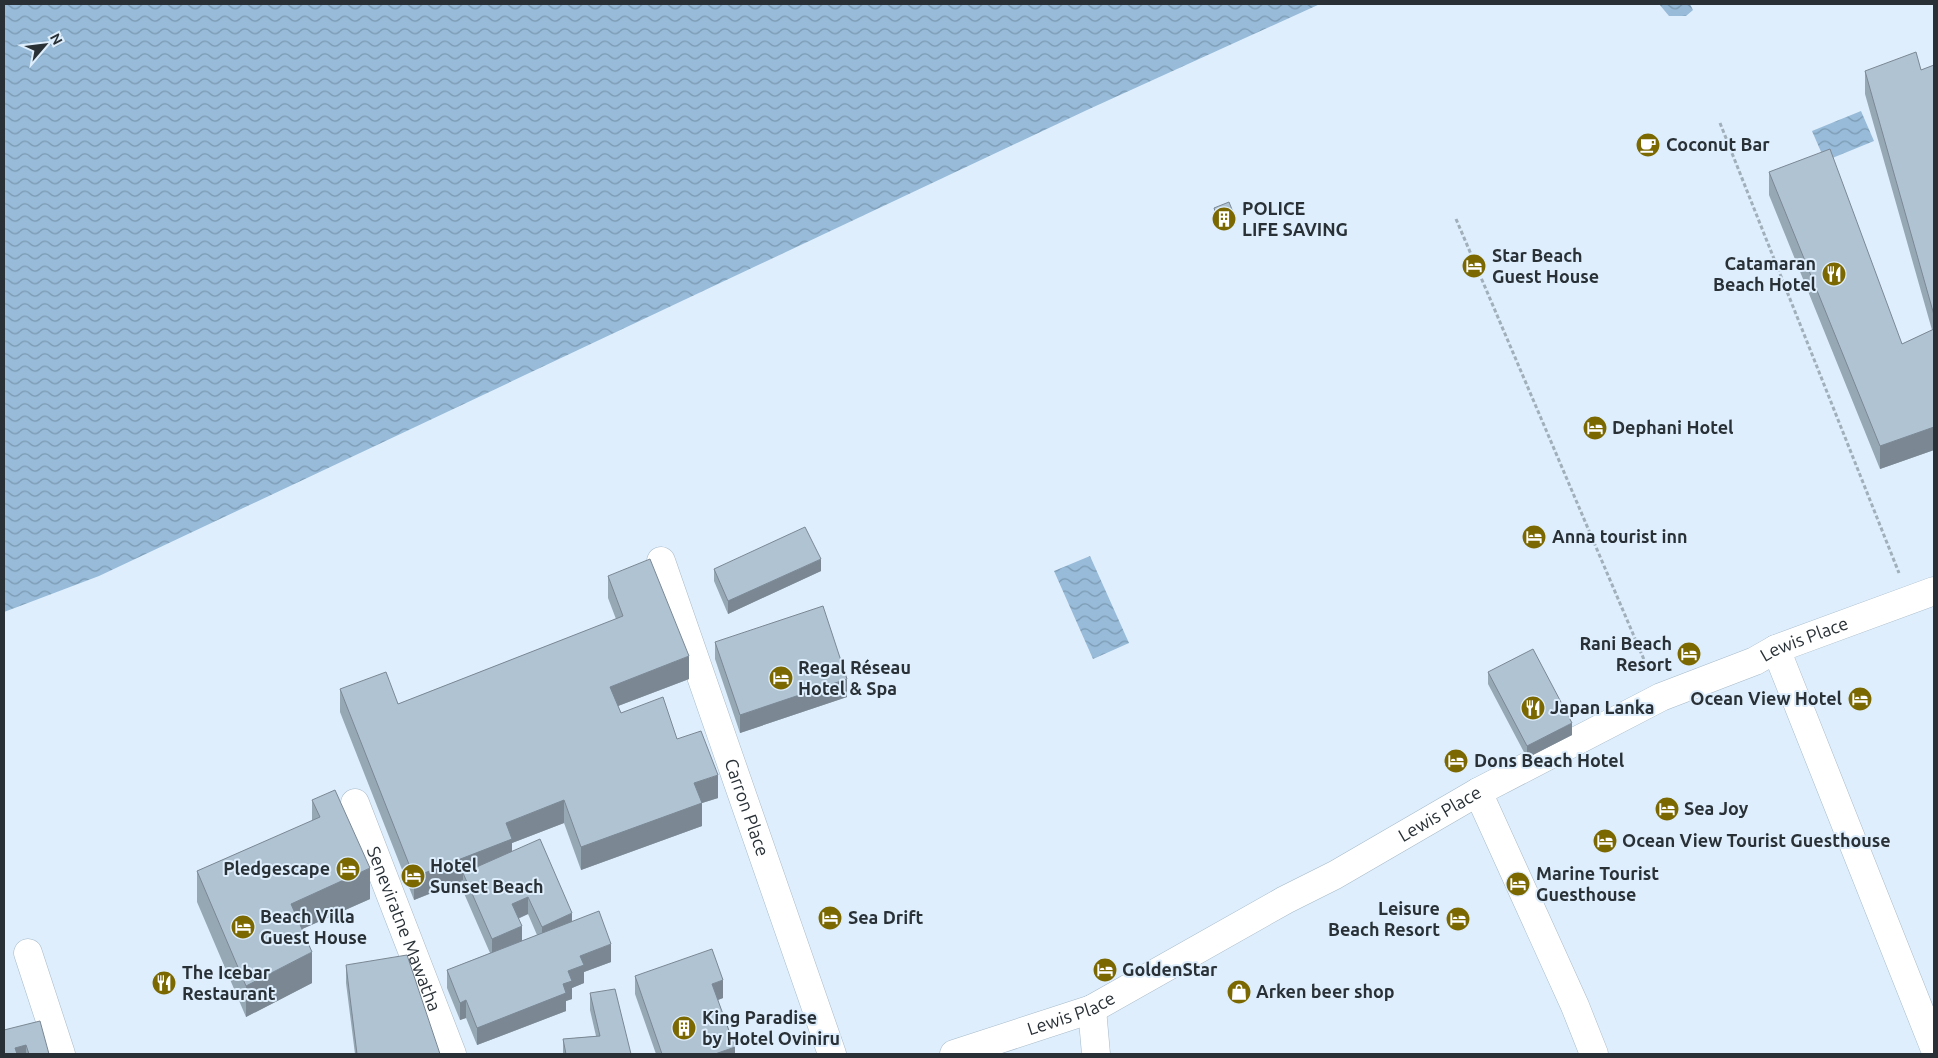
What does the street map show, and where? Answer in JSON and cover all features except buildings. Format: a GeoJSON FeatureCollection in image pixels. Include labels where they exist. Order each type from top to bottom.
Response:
{"type":"FeatureCollection","features":[{"type":"Feature","properties":{"kind":"street","name":"Carron Place"},"geometry":{"type":"LineString","coordinates":[[660,562],[832,1054]]}},
{"type":"Feature","properties":{"kind":"street","name":"Lewis Place"},"geometry":{"type":"LineString","coordinates":[[954,1054],[1092,1009],[1285,900],[1335,875],[1478,792],[1661,698],[1755,661],[1776,649],[1922,595]]}},
{"type":"Feature","properties":{"kind":"street"},"geometry":{"type":"LineString","coordinates":[[1776,649],[1934,1048]]}},
{"type":"Feature","properties":{"kind":"street"},"geometry":{"type":"LineString","coordinates":[[1478,792],[1575,1006],[1594,1054]]}},
{"type":"Feature","properties":{"kind":"street","name":"Seneviratne Mawatha"},"geometry":{"type":"LineString","coordinates":[[355,803],[452,1054]]}},
{"type":"Feature","properties":{"kind":"street"},"geometry":{"type":"LineString","coordinates":[[28,953],[61,1054]]}},
{"type":"Feature","properties":{"kind":"street"},"geometry":{"type":"LineString","coordinates":[[1092,1009],[1096,1054]]}},
{"type":"Feature","properties":{"kind":"path"},"geometry":{"type":"LineString","coordinates":[[1720,123],[1922,595]]}},
{"type":"Feature","properties":{"kind":"path"},"geometry":{"type":"LineString","coordinates":[[1456,219],[1661,698]]}},
{"type":"Feature","properties":{"kind":"water"},"geometry":{"type":"Polygon","coordinates":[[[4,4],[1320,4],[1087,110],[99,576],[4,612],[4,4]]]}},
{"type":"Feature","properties":{"kind":"water"},"geometry":{"type":"Polygon","coordinates":[[[1659,4],[1690,4],[1693,10],[1686,16],[1669,16],[1659,4]]]}},
{"type":"Feature","properties":{"kind":"water"},"geometry":{"type":"Polygon","coordinates":[[[1861,111],[1874,141],[1825,161],[1812,131],[1861,111]]]}},
{"type":"Feature","properties":{"kind":"water"},"geometry":{"type":"Polygon","coordinates":[[[1090,556],[1129,643],[1093,659],[1054,571],[1090,556]]]}},
{"type":"Feature","properties":{"kind":"place","name":"Coconut Bar"},"geometry":{"type":"Point","coordinates":[1648,145]}},
{"type":"Feature","properties":{"kind":"place","name":"POLICE LIFE SAVING"},"geometry":{"type":"Point","coordinates":[1224,219]}},
{"type":"Feature","properties":{"kind":"place","name":"Star Beach Guest House"},"geometry":{"type":"Point","coordinates":[1474,266]}},
{"type":"Feature","properties":{"kind":"place","name":"Catamaran Beach Hotel"},"geometry":{"type":"Point","coordinates":[1834,274]}},
{"type":"Feature","properties":{"kind":"place","name":"Dephani Hotel"},"geometry":{"type":"Point","coordinates":[1595,428]}},
{"type":"Feature","properties":{"kind":"place","name":"Anna tourist inn"},"geometry":{"type":"Point","coordinates":[1534,537]}},
{"type":"Feature","properties":{"kind":"place","name":"Rani Beach Resort"},"geometry":{"type":"Point","coordinates":[1689,654]}},
{"type":"Feature","properties":{"kind":"place","name":"Regal Réseau Hotel & Spa"},"geometry":{"type":"Point","coordinates":[781,678]}},
{"type":"Feature","properties":{"kind":"place","name":"Ocean View Hotel"},"geometry":{"type":"Point","coordinates":[1860,699]}},
{"type":"Feature","properties":{"kind":"place","name":"Japan Lanka"},"geometry":{"type":"Point","coordinates":[1533,708]}},
{"type":"Feature","properties":{"kind":"place","name":"Dons Beach Hotel"},"geometry":{"type":"Point","coordinates":[1456,761]}},
{"type":"Feature","properties":{"kind":"place","name":"Sea Joy"},"geometry":{"type":"Point","coordinates":[1667,809]}},
{"type":"Feature","properties":{"kind":"place","name":"Ocean View Tourist Guesthouse"},"geometry":{"type":"Point","coordinates":[1605,841]}},
{"type":"Feature","properties":{"kind":"place","name":"Pledgescape"},"geometry":{"type":"Point","coordinates":[348,869]}},
{"type":"Feature","properties":{"kind":"place","name":"Hotel Sunset Beach"},"geometry":{"type":"Point","coordinates":[413,876]}},
{"type":"Feature","properties":{"kind":"place","name":"Marine Tourist Guesthouse"},"geometry":{"type":"Point","coordinates":[1518,884]}},
{"type":"Feature","properties":{"kind":"place","name":"Sea Drift"},"geometry":{"type":"Point","coordinates":[830,918]}},
{"type":"Feature","properties":{"kind":"place","name":"Leisure Beach Resort"},"geometry":{"type":"Point","coordinates":[1458,919]}},
{"type":"Feature","properties":{"kind":"place","name":"Beach Villa Guest House"},"geometry":{"type":"Point","coordinates":[243,927]}},
{"type":"Feature","properties":{"kind":"place","name":"GoldenStar"},"geometry":{"type":"Point","coordinates":[1105,970]}},
{"type":"Feature","properties":{"kind":"place","name":"The Icebar Restaurant"},"geometry":{"type":"Point","coordinates":[164,983]}},
{"type":"Feature","properties":{"kind":"place","name":"Arken beer shop"},"geometry":{"type":"Point","coordinates":[1239,992]}},
{"type":"Feature","properties":{"kind":"place","name":"King Paradise by Hotel Oviniru"},"geometry":{"type":"Point","coordinates":[684,1028]}}]}
